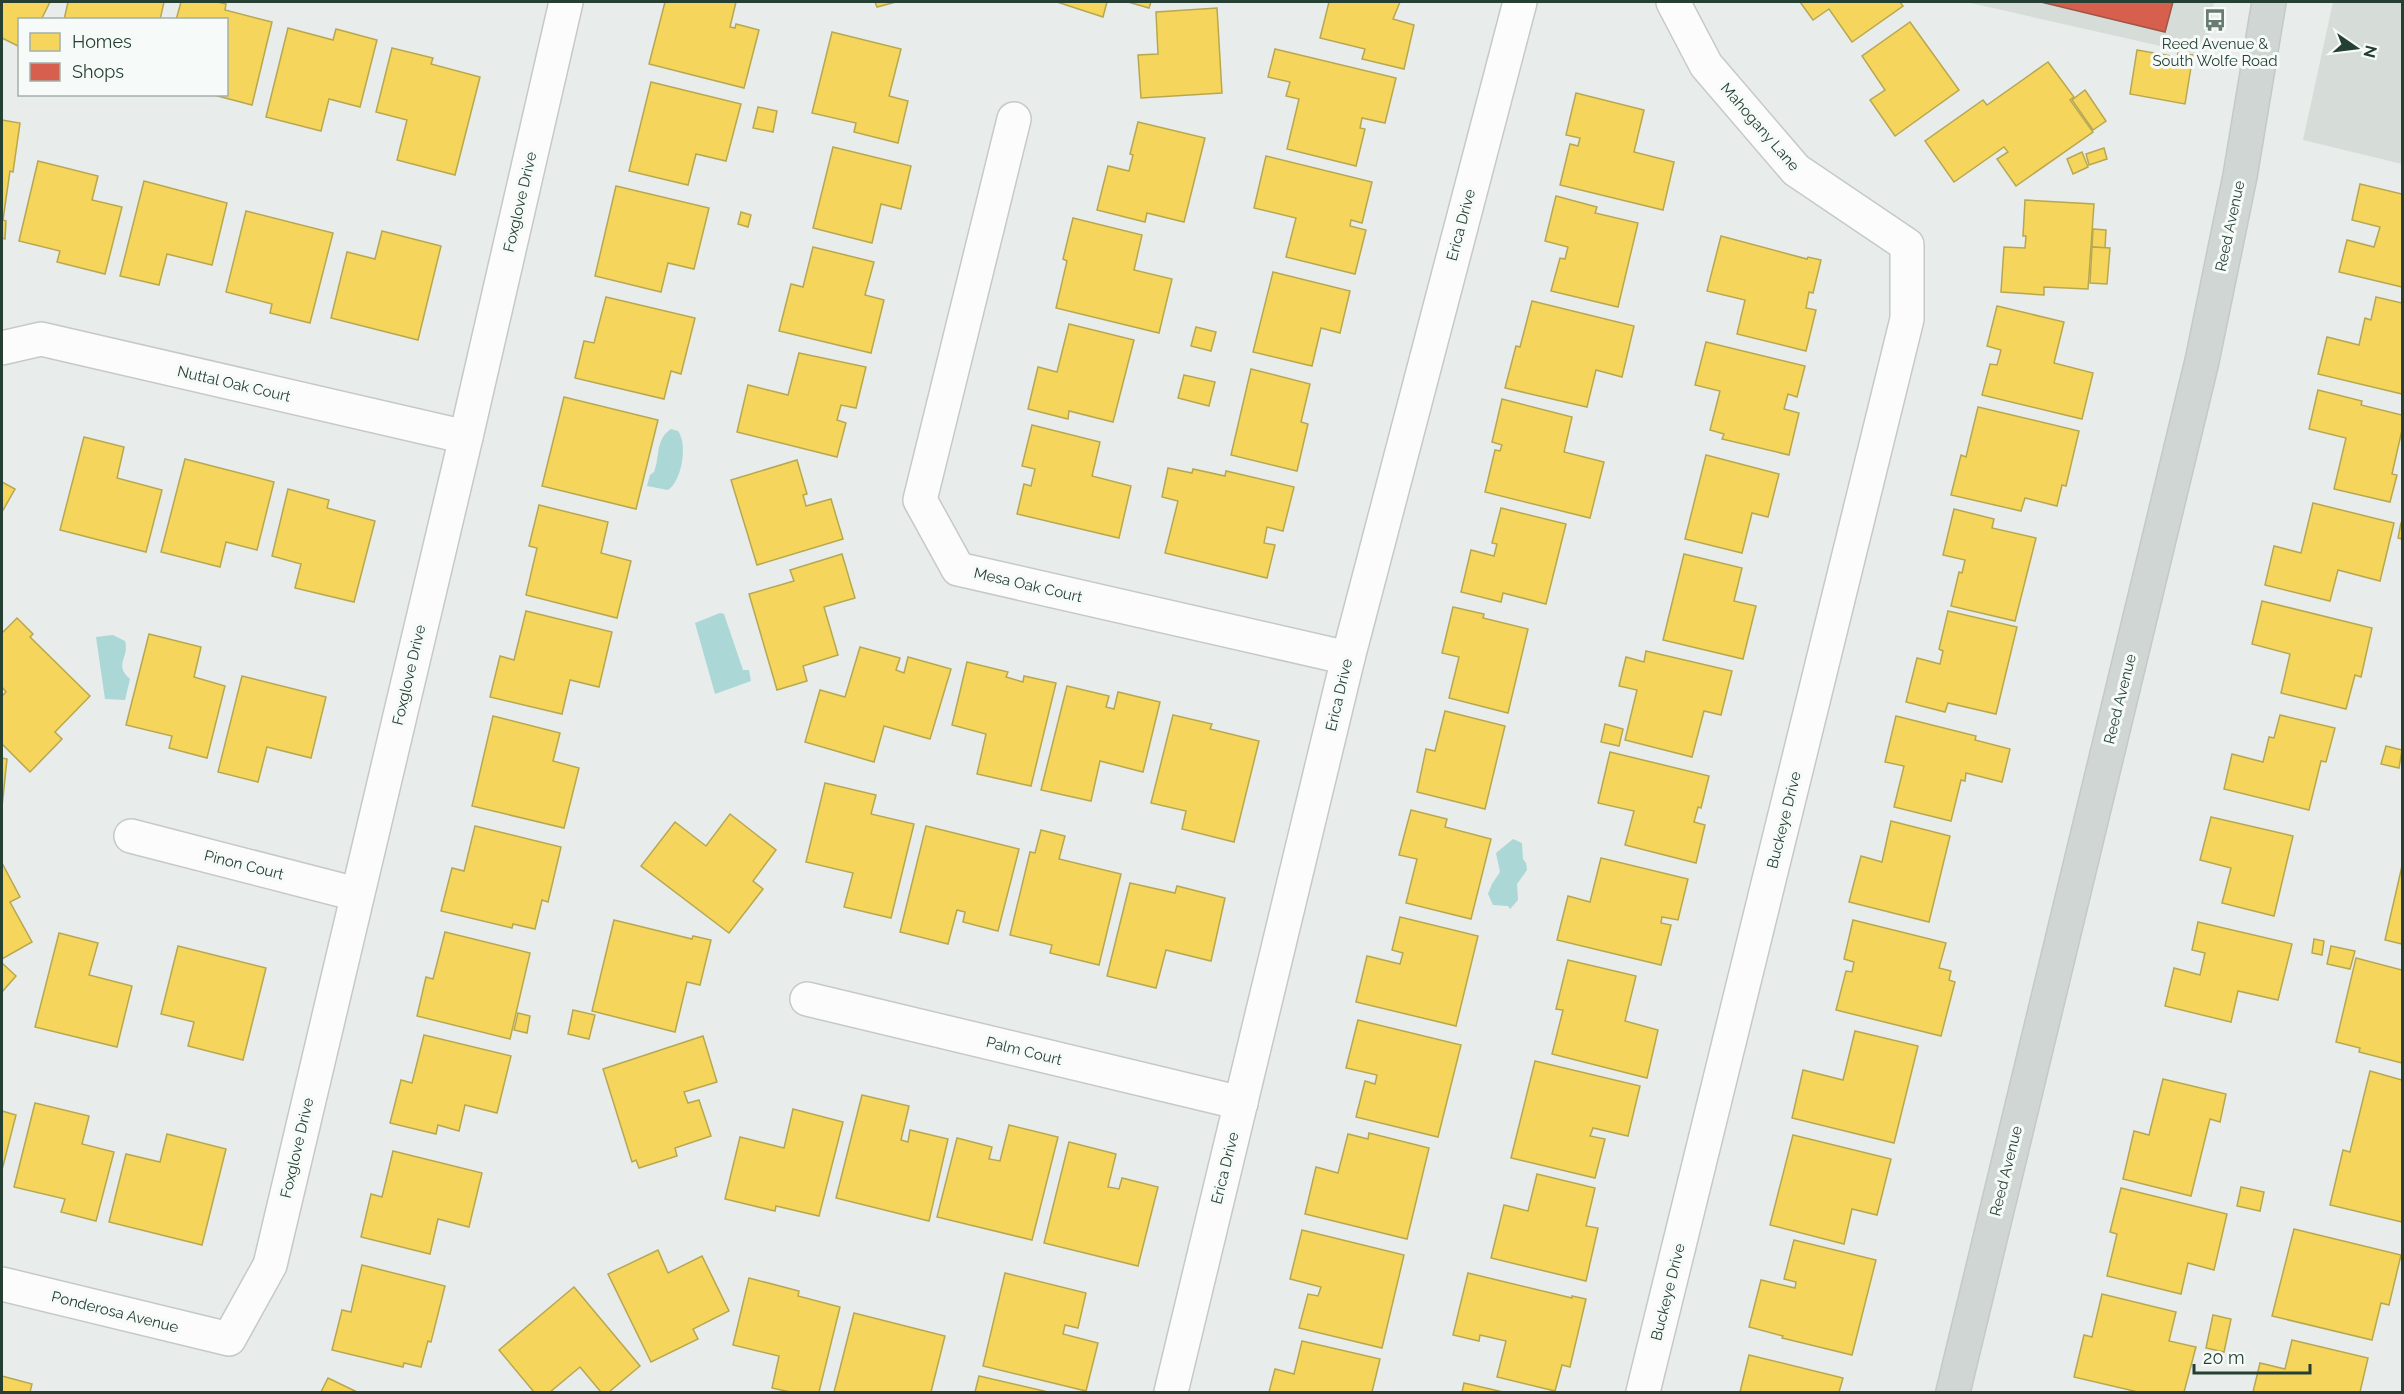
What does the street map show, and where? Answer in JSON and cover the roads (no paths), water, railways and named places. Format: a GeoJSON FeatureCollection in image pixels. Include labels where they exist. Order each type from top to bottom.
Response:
{"type":"FeatureCollection","features":[{"type":"Feature","properties":{"kind":"main road","name":"Reed Avenue"},"geometry":{"type":"LineString","coordinates":[[1953,1392],[2202,361],[2240,176],[2269,2]]}},
{"type":"Feature","properties":{"kind":"street","name":"Foxglove Drive"},"geometry":{"type":"LineString","coordinates":[[229,1339],[270,1265],[466,437],[566,2]]}},
{"type":"Feature","properties":{"kind":"street","name":"Erica Drive"},"geometry":{"type":"LineString","coordinates":[[1171,1392],[1348,658],[1520,2]]}},
{"type":"Feature","properties":{"kind":"street","name":"Mahogany Lane"},"geometry":{"type":"LineString","coordinates":[[1673,2],[1706,65],[1796,170],[1907,245]]}},
{"type":"Feature","properties":{"kind":"street","name":"Mesa Oak Court"},"geometry":{"type":"LineString","coordinates":[[1014,119],[920,501],[958,569],[1348,658]]}},
{"type":"Feature","properties":{"kind":"street","name":"Buckeye Drive"},"geometry":{"type":"LineString","coordinates":[[1643,1392],[1907,319],[1907,245]]}},
{"type":"Feature","properties":{"kind":"street","name":"Nuttal Oak Court"},"geometry":{"type":"LineString","coordinates":[[2,348],[42,339],[466,437]]}},
{"type":"Feature","properties":{"kind":"street","name":"Pinon Court"},"geometry":{"type":"LineString","coordinates":[[131,836],[356,894]]}},
{"type":"Feature","properties":{"kind":"street","name":"Palm Court"},"geometry":{"type":"LineString","coordinates":[[807,999],[1241,1103]]}},
{"type":"Feature","properties":{"kind":"street","name":"Ponderosa Avenue"},"geometry":{"type":"LineString","coordinates":[[2,1284],[229,1339]]}},
{"type":"Feature","properties":{"kind":"water"},"geometry":{"type":"Polygon","coordinates":[[[671,429],[678,431],[683,444],[682,462],[677,479],[668,490],[647,486],[650,475],[656,467],[662,438],[671,429]]]}},
{"type":"Feature","properties":{"kind":"water"},"geometry":{"type":"Polygon","coordinates":[[[720,613],[724,614],[743,670],[749,670],[751,681],[715,694],[695,623],[720,613]]]}},
{"type":"Feature","properties":{"kind":"water"},"geometry":{"type":"Polygon","coordinates":[[[113,635],[125,641],[126,652],[122,665],[125,674],[130,679],[125,700],[105,699],[96,637],[113,635]]]}},
{"type":"Feature","properties":{"kind":"water"},"geometry":{"type":"Polygon","coordinates":[[[1513,839],[1522,843],[1523,859],[1527,870],[1517,884],[1518,900],[1510,909],[1508,906],[1493,905],[1488,894],[1500,872],[1496,853],[1513,839]]]}},
{"type":"Feature","properties":{"kind":"place","name":"Reed Avenue & South Wolfe Road"},"geometry":{"type":"Point","coordinates":[2215,20]}}]}
